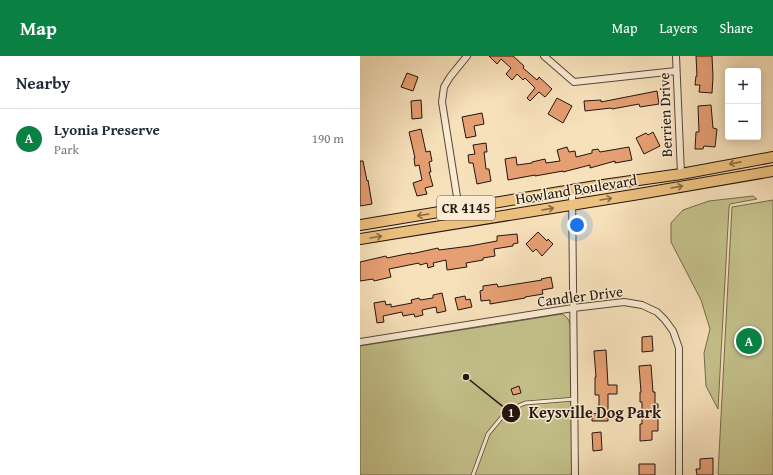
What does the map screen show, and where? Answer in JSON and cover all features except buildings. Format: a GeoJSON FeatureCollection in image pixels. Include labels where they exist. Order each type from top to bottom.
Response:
{"type":"FeatureCollection","features":[{"type":"Feature","properties":{"kind":"main road","name":"Howland Boulevard"},"geometry":{"type":"LineString","coordinates":[[360,225],[572,190],[681,174],[773,157]]}},
{"type":"Feature","properties":{"kind":"main road","name":"Howland Boulevard"},"geometry":{"type":"LineString","coordinates":[[360,239],[773,171]]}},
{"type":"Feature","properties":{"kind":"street"},"geometry":{"type":"LineString","coordinates":[[458,210],[442,102],[444,87],[467,56]]}},
{"type":"Feature","properties":{"kind":"street"},"geometry":{"type":"LineString","coordinates":[[544,56],[574,82],[676,71]]}},
{"type":"Feature","properties":{"kind":"street","name":"Berrien Drive"},"geometry":{"type":"LineString","coordinates":[[676,56],[681,174]]}},
{"type":"Feature","properties":{"kind":"street"},"geometry":{"type":"LineString","coordinates":[[572,190],[575,475]]}},
{"type":"Feature","properties":{"kind":"street","name":"Candler Drive"},"geometry":{"type":"LineString","coordinates":[[360,342],[574,308],[624,302],[642,305],[657,312],[665,320],[673,331],[679,348],[679,475]]}},
{"type":"Feature","properties":{"kind":"lane"},"geometry":{"type":"LineString","coordinates":[[473,475],[488,434],[502,417],[514,408],[525,403],[575,399]]}},
{"type":"Feature","properties":{"kind":"shaded area"},"geometry":{"type":"Polygon","coordinates":[[[753,196],[757,199],[730,204],[729,207],[718,409],[706,386],[704,353],[710,329],[701,300],[671,242],[671,223],[683,210],[709,201],[753,196]]]}},
{"type":"Feature","properties":{"kind":"shaded area"},"geometry":{"type":"Polygon","coordinates":[[[773,200],[773,475],[719,475],[732,207],[773,200]]]}},
{"type":"Feature","properties":{"kind":"shaded area"},"geometry":{"type":"Polygon","coordinates":[[[562,314],[569,320],[571,333],[572,475],[360,475],[360,346],[562,314]]]}},
{"type":"Feature","properties":{"kind":"place","name":"Lyonia Preserve"},"geometry":{"type":"Point","coordinates":[749,341]}},
{"type":"Feature","properties":{"kind":"place","name":"Keysville Dog Park"},"geometry":{"type":"Point","coordinates":[466,377]}}]}
